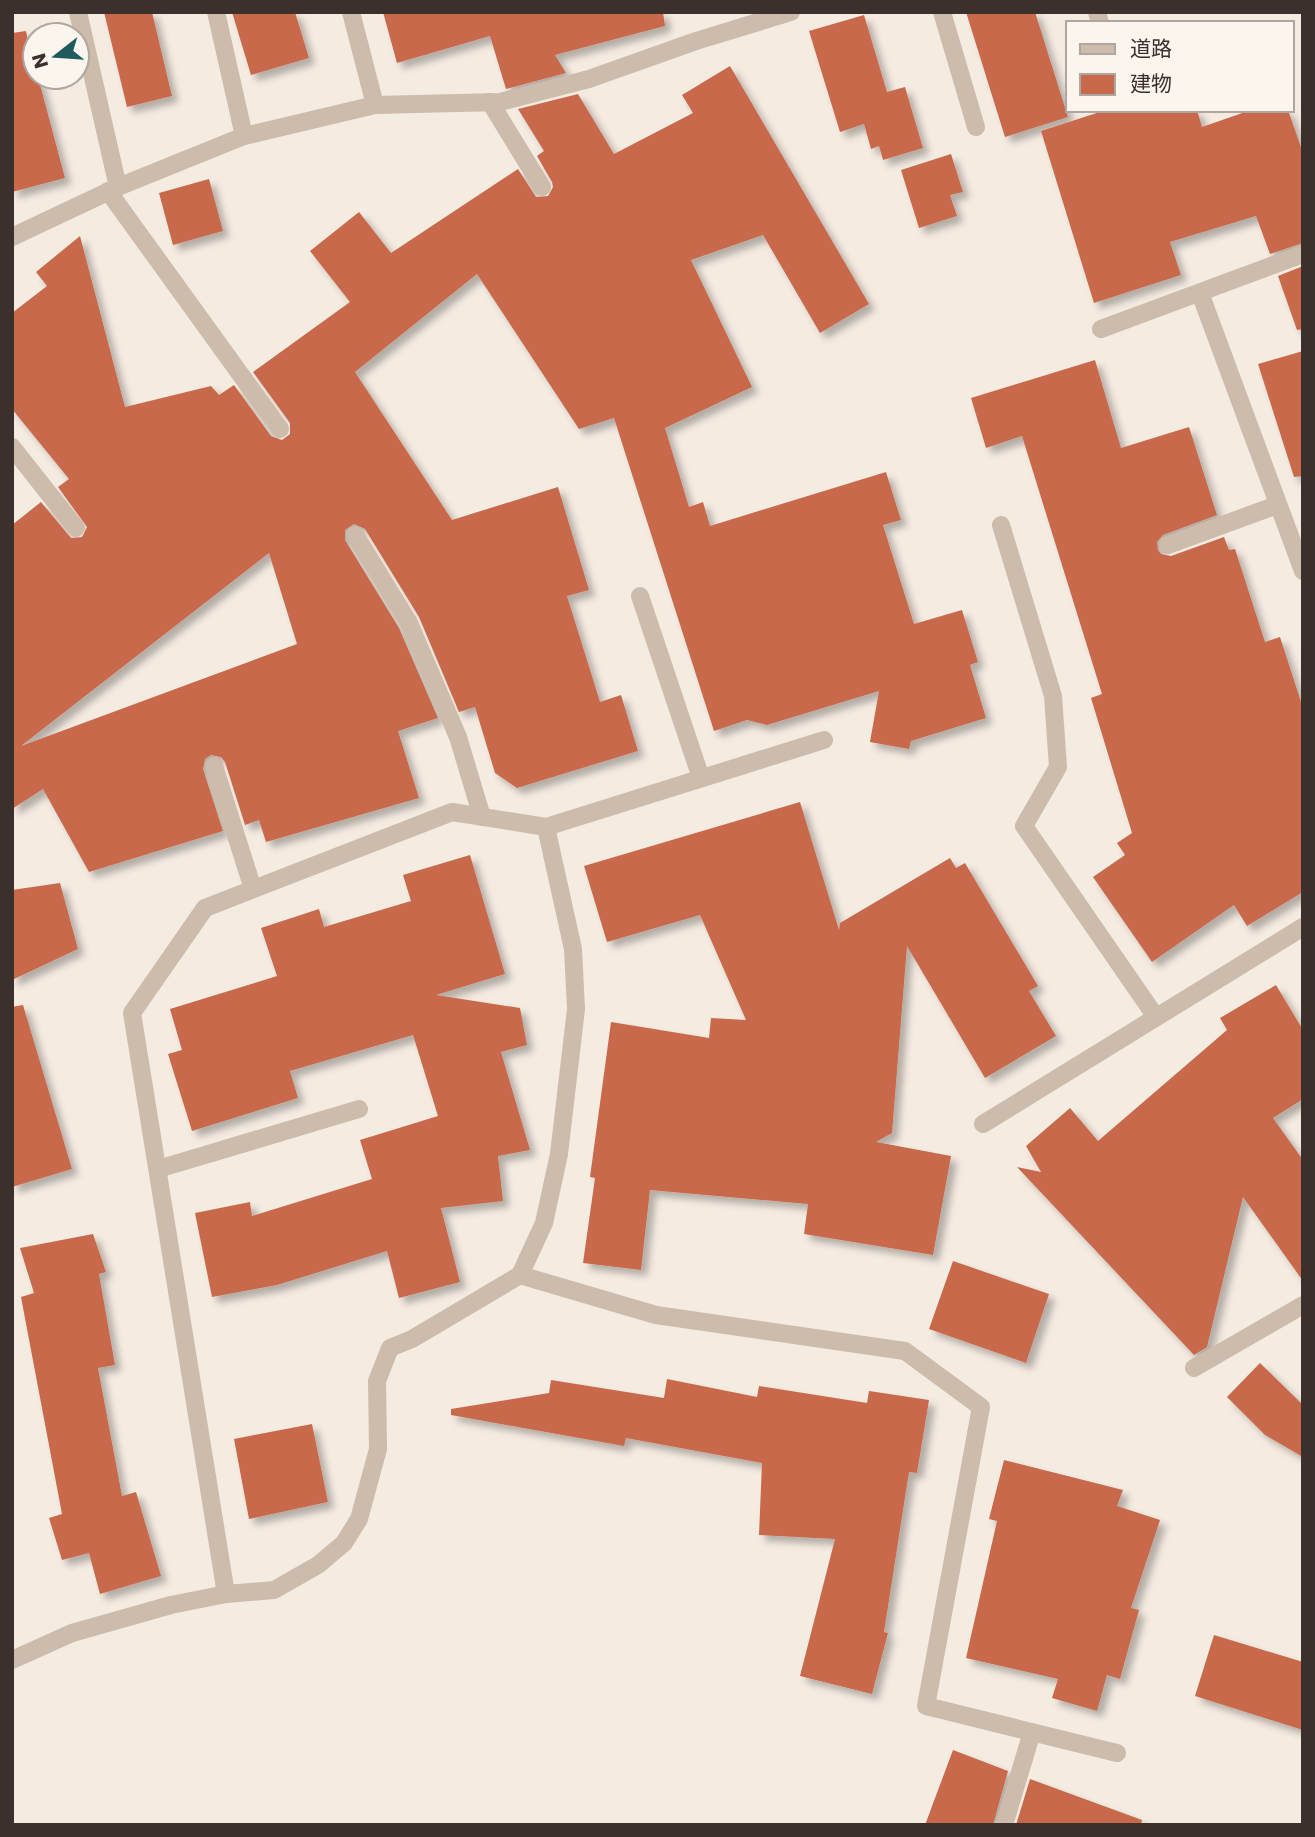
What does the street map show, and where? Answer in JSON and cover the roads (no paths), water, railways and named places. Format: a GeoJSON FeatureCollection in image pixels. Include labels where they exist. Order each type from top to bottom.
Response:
{"type":"FeatureCollection","features":[{"type":"Feature","properties":{"kind":"street"},"geometry":{"type":"LineString","coordinates":[[78,12],[113,189],[280,429]]}},
{"type":"Feature","properties":{"kind":"street"},"geometry":{"type":"LineString","coordinates":[[216,12],[244,136]]}},
{"type":"Feature","properties":{"kind":"street"},"geometry":{"type":"LineString","coordinates":[[351,12],[376,104]]}},
{"type":"Feature","properties":{"kind":"street"},"geometry":{"type":"LineString","coordinates":[[12,237],[113,189],[244,136],[376,104],[490,102],[589,79],[696,41],[791,12]]}},
{"type":"Feature","properties":{"kind":"street"},"geometry":{"type":"LineString","coordinates":[[942,12],[975,127]]}},
{"type":"Feature","properties":{"kind":"street"},"geometry":{"type":"LineString","coordinates":[[490,102],[542,187]]}},
{"type":"Feature","properties":{"kind":"street"},"geometry":{"type":"LineString","coordinates":[[1101,329],[1303,254]]}},
{"type":"Feature","properties":{"kind":"street"},"geometry":{"type":"LineString","coordinates":[[1200,293],[1303,572]]}},
{"type":"Feature","properties":{"kind":"street"},"geometry":{"type":"LineString","coordinates":[[12,447],[76,528]]}},
{"type":"Feature","properties":{"kind":"street"},"geometry":{"type":"LineString","coordinates":[[1168,545],[1277,505]]}},
{"type":"Feature","properties":{"kind":"street"},"geometry":{"type":"LineString","coordinates":[[1001,525],[1053,696],[1057,743],[1058,767],[1024,826],[1156,1017]]}},
{"type":"Feature","properties":{"kind":"street"},"geometry":{"type":"LineString","coordinates":[[355,535],[409,623],[458,737],[482,817]]}},
{"type":"Feature","properties":{"kind":"street"},"geometry":{"type":"LineString","coordinates":[[640,596],[701,778]]}},
{"type":"Feature","properties":{"kind":"street"},"geometry":{"type":"LineString","coordinates":[[226,1594],[132,1013],[205,908],[452,811],[546,827],[824,740]]}},
{"type":"Feature","properties":{"kind":"street"},"geometry":{"type":"LineString","coordinates":[[214,766],[253,889]]}},
{"type":"Feature","properties":{"kind":"street"},"geometry":{"type":"LineString","coordinates":[[12,1660],[72,1633],[171,1605],[226,1594],[274,1590],[318,1565],[344,1543],[359,1519],[378,1449],[377,1381],[390,1348],[412,1339],[520,1275],[544,1223],[559,1154],[576,1009],[573,949],[546,827]]}},
{"type":"Feature","properties":{"kind":"street"},"geometry":{"type":"LineString","coordinates":[[983,1124],[1303,927]]}},
{"type":"Feature","properties":{"kind":"street"},"geometry":{"type":"LineString","coordinates":[[158,1169],[359,1109]]}},
{"type":"Feature","properties":{"kind":"street"},"geometry":{"type":"LineString","coordinates":[[520,1275],[656,1315],[905,1351],[981,1407],[926,1706],[1117,1753]]}},
{"type":"Feature","properties":{"kind":"street"},"geometry":{"type":"LineString","coordinates":[[1194,1368],[1303,1305]]}},
{"type":"Feature","properties":{"kind":"street"},"geometry":{"type":"LineString","coordinates":[[1004,1825],[1032,1732]]}}]}
